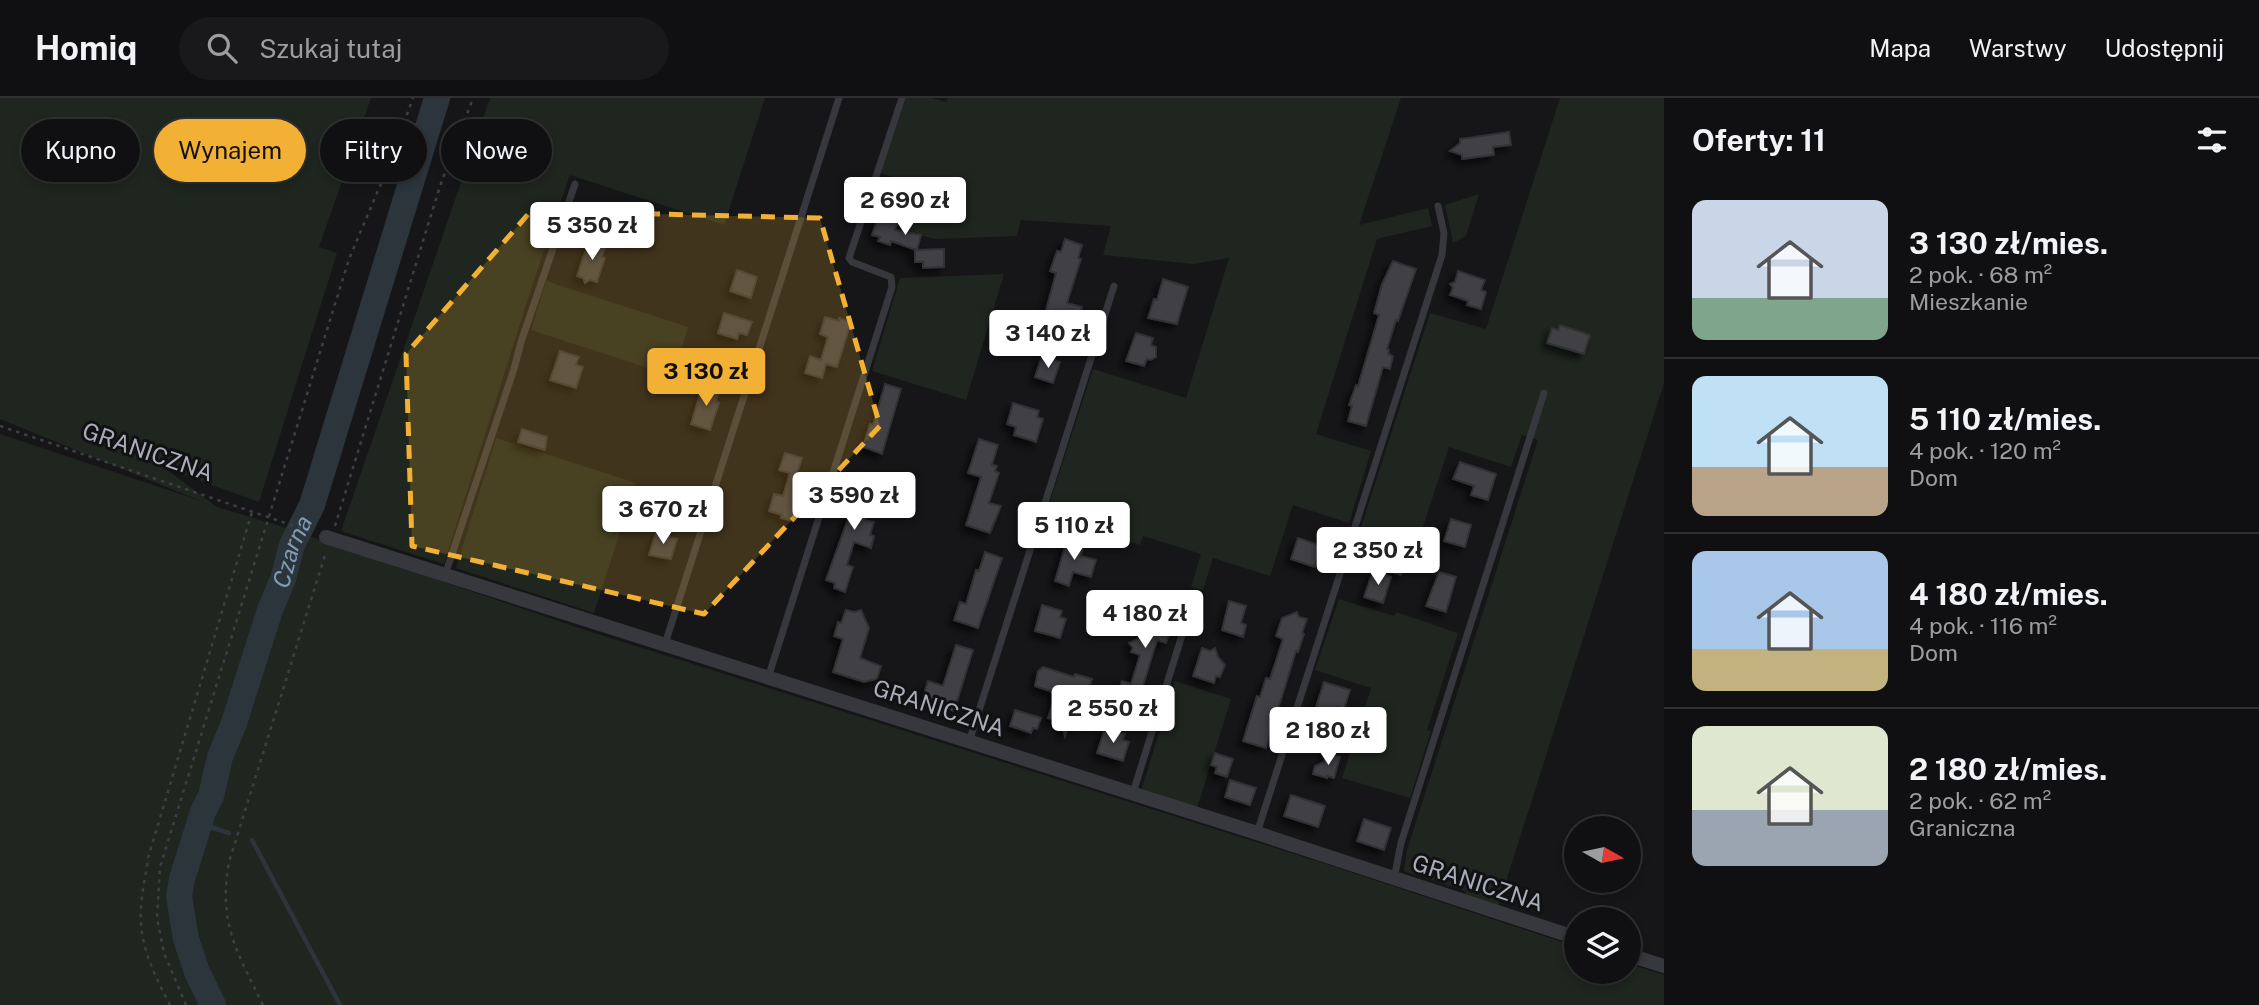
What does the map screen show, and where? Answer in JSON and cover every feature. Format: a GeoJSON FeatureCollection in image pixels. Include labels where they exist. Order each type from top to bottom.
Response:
{"type":"FeatureCollection","features":[{"type":"Feature","properties":{"kind":"street","name":"GRANICZNA"},"geometry":{"type":"LineString","coordinates":[[328,538],[969,741],[1564,934]]}},
{"type":"Feature","properties":{"kind":"street"},"geometry":{"type":"LineString","coordinates":[[1641,959],[1664,966]]}},
{"type":"Feature","properties":{"kind":"lane"},"geometry":{"type":"LineString","coordinates":[[665,646],[839,98]]}},
{"type":"Feature","properties":{"kind":"lane"},"geometry":{"type":"LineString","coordinates":[[768,678],[892,287],[891,276],[849,258],[902,98]]}},
{"type":"Feature","properties":{"kind":"lane"},"geometry":{"type":"LineString","coordinates":[[445,576],[514,369],[520,342],[575,184]]}},
{"type":"Feature","properties":{"kind":"lane"},"geometry":{"type":"LineString","coordinates":[[1257,834],[1442,255],[1444,233],[1438,206]]}},
{"type":"Feature","properties":{"kind":"lane"},"geometry":{"type":"LineString","coordinates":[[969,741],[1114,286]]}},
{"type":"Feature","properties":{"kind":"lane"},"geometry":{"type":"LineString","coordinates":[[1393,879],[1401,844],[1545,393]]}},
{"type":"Feature","properties":{"kind":"lane"},"geometry":{"type":"LineString","coordinates":[[1133,794],[1191,606]]}},
{"type":"Feature","properties":{"kind":"path"},"geometry":{"type":"LineString","coordinates":[[186,1005],[163,953],[157,918],[160,867],[349,259],[388,167],[413,98]]}},
{"type":"Feature","properties":{"kind":"path"},"geometry":{"type":"LineString","coordinates":[[263,1005],[235,947],[225,910],[225,884],[229,862],[440,186],[473,98]]}},
{"type":"Feature","properties":{"kind":"path","name":"GRANICZNA"},"geometry":{"type":"LineString","coordinates":[[0,426],[328,538]]}},
{"type":"Feature","properties":{"kind":"path"},"geometry":{"type":"LineString","coordinates":[[170,1005],[145,947],[140,909],[148,858],[252,512]]}},
{"type":"Feature","properties":{"kind":"highlighted area"},"geometry":{"type":"Polygon","coordinates":[[[531,211],[820,218],[880,426],[704,614],[412,546],[406,354],[531,211]]]}},
{"type":"Feature","properties":{"kind":"shaded area"},"geometry":{"type":"Polygon","coordinates":[[[0,98],[371,98],[364,119],[320,119],[320,182],[342,182],[319,247],[337,253],[259,502],[163,467],[217,507],[588,631],[1329,865],[1564,943],[1564,984],[1641,984],[1641,968],[1664,975],[1664,1005],[0,1005],[0,434],[201,501],[0,419],[0,98]]]}},
{"type":"Feature","properties":{"kind":"shaded area"},"geometry":{"type":"Polygon","coordinates":[[[490,98],[765,98],[724,225],[570,175],[444,564],[341,531],[461,182],[552,182],[552,119],[483,119],[490,98]]]}},
{"type":"Feature","properties":{"kind":"shaded area"},"geometry":{"type":"Polygon","coordinates":[[[906,98],[932,98],[946,102],[948,98],[1401,98],[1359,225],[1428,208],[1432,226],[1377,239],[1316,434],[1371,451],[1349,523],[1293,505],[1270,576],[1213,558],[1203,590],[1191,587],[1201,554],[1143,536],[1140,545],[1045,517],[1093,369],[1186,398],[1229,258],[1193,264],[1103,255],[1111,226],[1021,220],[1017,236],[936,239],[905,232],[920,186],[880,173],[906,98]]]}},
{"type":"Feature","properties":{"kind":"shaded area"},"geometry":{"type":"Polygon","coordinates":[[[1560,98],[1664,98],[1664,383],[1498,907],[1465,896],[1466,891],[1404,871],[1407,850],[1538,440],[1522,435],[1511,467],[1449,447],[1417,545],[1361,527],[1430,313],[1486,329],[1560,98]]]}},
{"type":"Feature","properties":{"kind":"shaded area"},"geometry":{"type":"Polygon","coordinates":[[[1479,194],[1466,236],[1453,243],[1445,205],[1479,194]]]}},
{"type":"Feature","properties":{"kind":"shaded area"},"geometry":{"type":"Polygon","coordinates":[[[1004,274],[966,400],[872,371],[900,278],[1004,274]]]}},
{"type":"Feature","properties":{"kind":"shaded area"},"geometry":{"type":"Polygon","coordinates":[[[546,281],[688,327],[673,376],[531,330],[546,281]]]}},
{"type":"Feature","properties":{"kind":"shaded area"},"geometry":{"type":"Polygon","coordinates":[[[496,438],[636,483],[594,613],[456,568],[496,438]]]}},
{"type":"Feature","properties":{"kind":"shaded area"},"geometry":{"type":"Polygon","coordinates":[[[1339,599],[1394,616],[1396,612],[1458,633],[1427,730],[1431,731],[1410,798],[1342,778],[1371,688],[1315,670],[1339,599]]]}},
{"type":"Feature","properties":{"kind":"shaded area"},"geometry":{"type":"Polygon","coordinates":[[[1175,681],[1231,699],[1197,808],[1141,791],[1175,681]]]}},
{"type":"Feature","properties":{"kind":"building"},"geometry":{"type":"Polygon","coordinates":[[[1509,132],[1511,145],[1493,147],[1494,155],[1462,159],[1462,155],[1450,151],[1460,143],[1460,139],[1509,132]]]}},
{"type":"Feature","properties":{"kind":"building"},"geometry":{"type":"Polygon","coordinates":[[[883,202],[903,208],[895,230],[921,235],[917,250],[944,249],[944,267],[923,268],[923,262],[915,262],[916,250],[891,241],[890,245],[878,241],[880,237],[872,235],[883,202]]]}},
{"type":"Feature","properties":{"kind":"building"},"geometry":{"type":"Polygon","coordinates":[[[629,203],[651,210],[641,240],[617,232],[629,203]]]}},
{"type":"Feature","properties":{"kind":"building"},"geometry":{"type":"Polygon","coordinates":[[[1065,239],[1082,245],[1078,258],[1081,259],[1067,303],[1082,307],[1078,322],[1064,318],[1060,331],[1042,325],[1056,273],[1050,271],[1057,251],[1061,252],[1065,239]]]}},
{"type":"Feature","properties":{"kind":"building"},"geometry":{"type":"Polygon","coordinates":[[[591,240],[606,245],[602,257],[605,258],[597,282],[590,280],[585,283],[583,278],[577,276],[591,240]]]}},
{"type":"Feature","properties":{"kind":"building"},"geometry":{"type":"Polygon","coordinates":[[[1393,261],[1416,269],[1387,349],[1388,354],[1393,356],[1390,369],[1383,367],[1366,426],[1348,421],[1352,406],[1349,405],[1356,385],[1358,386],[1379,315],[1374,313],[1382,284],[1393,261]]]}},
{"type":"Feature","properties":{"kind":"building"},"geometry":{"type":"Polygon","coordinates":[[[737,270],[757,277],[751,298],[730,291],[737,270]]]}},
{"type":"Feature","properties":{"kind":"building"},"geometry":{"type":"Polygon","coordinates":[[[1458,271],[1485,280],[1481,290],[1486,292],[1481,309],[1467,305],[1468,301],[1450,295],[1453,288],[1450,284],[1455,282],[1458,271]]]}},
{"type":"Feature","properties":{"kind":"building"},"geometry":{"type":"Polygon","coordinates":[[[1163,279],[1188,287],[1177,324],[1148,318],[1163,279]]]}},
{"type":"Feature","properties":{"kind":"building"},"geometry":{"type":"Polygon","coordinates":[[[724,313],[752,322],[747,335],[739,333],[737,339],[718,333],[724,313]]]}},
{"type":"Feature","properties":{"kind":"building"},"geometry":{"type":"Polygon","coordinates":[[[825,317],[851,322],[837,367],[826,364],[822,378],[805,373],[810,356],[821,360],[828,337],[820,334],[825,317]]]}},
{"type":"Feature","properties":{"kind":"building"},"geometry":{"type":"Polygon","coordinates":[[[1560,325],[1590,335],[1584,354],[1547,343],[1552,328],[1558,330],[1560,325]]]}},
{"type":"Feature","properties":{"kind":"building"},"geometry":{"type":"Polygon","coordinates":[[[1136,333],[1153,338],[1151,345],[1156,347],[1156,357],[1147,359],[1144,366],[1126,361],[1136,333]]]}},
{"type":"Feature","properties":{"kind":"building"},"geometry":{"type":"Polygon","coordinates":[[[560,351],[579,357],[576,365],[583,367],[576,388],[550,380],[560,351]]]}},
{"type":"Feature","properties":{"kind":"building"},"geometry":{"type":"Polygon","coordinates":[[[1042,356],[1060,362],[1053,383],[1035,377],[1042,356]]]}},
{"type":"Feature","properties":{"kind":"building"},"geometry":{"type":"Polygon","coordinates":[[[885,384],[901,389],[882,454],[863,447],[870,424],[873,425],[885,384]]]}},
{"type":"Feature","properties":{"kind":"building"},"geometry":{"type":"Polygon","coordinates":[[[706,385],[720,389],[716,402],[719,403],[710,430],[691,424],[699,397],[702,398],[706,385]]]}},
{"type":"Feature","properties":{"kind":"building"},"geometry":{"type":"Polygon","coordinates":[[[1013,403],[1039,411],[1037,417],[1043,419],[1036,442],[1014,435],[1016,427],[1007,424],[1013,403]]]}},
{"type":"Feature","properties":{"kind":"building"},"geometry":{"type":"Polygon","coordinates":[[[522,429],[547,437],[545,450],[518,442],[522,429]]]}},
{"type":"Feature","properties":{"kind":"building"},"geometry":{"type":"Polygon","coordinates":[[[979,439],[998,445],[992,465],[997,466],[995,471],[999,473],[989,503],[1001,506],[990,533],[966,525],[981,477],[968,473],[979,439]]]}},
{"type":"Feature","properties":{"kind":"building"},"geometry":{"type":"Polygon","coordinates":[[[785,453],[802,458],[797,473],[807,476],[793,521],[769,511],[774,494],[783,496],[790,473],[779,470],[785,453]]]}},
{"type":"Feature","properties":{"kind":"building"},"geometry":{"type":"Polygon","coordinates":[[[1460,462],[1496,474],[1488,500],[1471,495],[1474,486],[1453,479],[1460,462]]]}},
{"type":"Feature","properties":{"kind":"building"},"geometry":{"type":"Polygon","coordinates":[[[857,473],[878,480],[865,520],[874,522],[870,535],[874,536],[871,548],[854,542],[847,565],[853,567],[845,592],[834,588],[835,583],[826,580],[857,494],[851,492],[857,473]]]}},
{"type":"Feature","properties":{"kind":"building"},"geometry":{"type":"Polygon","coordinates":[[[1451,519],[1471,525],[1465,547],[1444,541],[1451,519]]]}},
{"type":"Feature","properties":{"kind":"building"},"geometry":{"type":"Polygon","coordinates":[[[656,533],[677,539],[671,559],[649,555],[656,533]]]}},
{"type":"Feature","properties":{"kind":"building"},"geometry":{"type":"Polygon","coordinates":[[[1068,537],[1085,542],[1081,556],[1096,560],[1091,577],[1073,572],[1069,586],[1055,581],[1068,537]]]}},
{"type":"Feature","properties":{"kind":"building"},"geometry":{"type":"Polygon","coordinates":[[[1298,538],[1322,546],[1315,567],[1291,559],[1298,538]]]}},
{"type":"Feature","properties":{"kind":"building"},"geometry":{"type":"Polygon","coordinates":[[[1396,548],[1408,552],[1401,575],[1388,571],[1396,548]]]}},
{"type":"Feature","properties":{"kind":"building"},"geometry":{"type":"Polygon","coordinates":[[[985,552],[1002,558],[978,628],[954,620],[960,602],[966,604],[976,570],[979,571],[985,552]]]}},
{"type":"Feature","properties":{"kind":"building"},"geometry":{"type":"Polygon","coordinates":[[[1373,571],[1391,577],[1383,603],[1364,597],[1373,571]]]}},
{"type":"Feature","properties":{"kind":"building"},"geometry":{"type":"Polygon","coordinates":[[[1439,572],[1456,577],[1446,612],[1426,606],[1439,572]]]}},
{"type":"Feature","properties":{"kind":"building"},"geometry":{"type":"Polygon","coordinates":[[[1148,597],[1159,597],[1162,602],[1168,604],[1160,628],[1172,623],[1166,643],[1157,640],[1142,689],[1138,688],[1130,710],[1114,705],[1122,681],[1131,684],[1140,655],[1131,652],[1133,648],[1129,643],[1156,630],[1140,625],[1144,610],[1141,604],[1147,602],[1148,597]]]}},
{"type":"Feature","properties":{"kind":"building"},"geometry":{"type":"Polygon","coordinates":[[[1229,601],[1246,606],[1241,623],[1246,625],[1243,637],[1222,630],[1229,601]]]}},
{"type":"Feature","properties":{"kind":"building"},"geometry":{"type":"Polygon","coordinates":[[[1042,605],[1062,611],[1060,617],[1066,619],[1060,638],[1035,631],[1042,605]]]}},
{"type":"Feature","properties":{"kind":"building"},"geometry":{"type":"Polygon","coordinates":[[[846,610],[861,610],[869,628],[860,658],[881,666],[877,679],[864,682],[833,672],[843,639],[834,636],[838,622],[841,623],[846,610]]]}},
{"type":"Feature","properties":{"kind":"building"},"geometry":{"type":"Polygon","coordinates":[[[1297,612],[1299,617],[1307,619],[1302,633],[1304,634],[1298,652],[1296,651],[1266,748],[1243,741],[1257,696],[1260,697],[1266,678],[1270,679],[1283,639],[1276,636],[1282,618],[1297,612]]]}},
{"type":"Feature","properties":{"kind":"building"},"geometry":{"type":"Polygon","coordinates":[[[956,645],[973,650],[954,711],[922,700],[928,681],[943,686],[956,645]]]}},
{"type":"Feature","properties":{"kind":"building"},"geometry":{"type":"Polygon","coordinates":[[[1202,648],[1210,651],[1215,648],[1225,665],[1214,683],[1193,676],[1202,648]]]}},
{"type":"Feature","properties":{"kind":"building"},"geometry":{"type":"Polygon","coordinates":[[[1043,667],[1074,677],[1075,674],[1092,679],[1077,727],[1069,724],[1065,736],[1061,721],[1048,718],[1056,693],[1035,686],[1038,671],[1043,667]]]}},
{"type":"Feature","properties":{"kind":"building"},"geometry":{"type":"Polygon","coordinates":[[[1324,682],[1350,690],[1344,709],[1337,707],[1335,713],[1316,707],[1324,682]]]}},
{"type":"Feature","properties":{"kind":"building"},"geometry":{"type":"Polygon","coordinates":[[[1015,710],[1041,718],[1037,729],[1033,728],[1031,733],[1010,726],[1015,710]]]}},
{"type":"Feature","properties":{"kind":"building"},"geometry":{"type":"Polygon","coordinates":[[[1105,728],[1125,734],[1122,740],[1129,742],[1123,761],[1097,753],[1105,728]]]}},
{"type":"Feature","properties":{"kind":"building"},"geometry":{"type":"Polygon","coordinates":[[[1215,753],[1233,759],[1227,777],[1215,773],[1217,767],[1211,765],[1215,753]]]}},
{"type":"Feature","properties":{"kind":"building"},"geometry":{"type":"Polygon","coordinates":[[[1327,753],[1340,757],[1334,778],[1313,774],[1315,766],[1324,762],[1327,753]]]}},
{"type":"Feature","properties":{"kind":"building"},"geometry":{"type":"Polygon","coordinates":[[[1230,780],[1256,788],[1250,805],[1225,797],[1230,780]]]}},
{"type":"Feature","properties":{"kind":"building"},"geometry":{"type":"Polygon","coordinates":[[[1291,795],[1325,806],[1318,827],[1284,816],[1291,795]]]}},
{"type":"Feature","properties":{"kind":"building"},"geometry":{"type":"Polygon","coordinates":[[[1364,819],[1391,828],[1384,850],[1357,841],[1364,819]]]}},
{"type":"Feature","properties":{"kind":"waterway","name":"Czarna"},"geometry":{"type":"LineString","coordinates":[[213,1005],[197,972],[186,939],[179,896],[182,879],[292,545],[312,505],[437,98]]}},
{"type":"Feature","properties":{"kind":"waterway"},"geometry":{"type":"LineString","coordinates":[[201,824],[229,833]]}},
{"type":"Feature","properties":{"kind":"waterway"},"geometry":{"type":"LineString","coordinates":[[252,840],[340,1005]]}}]}
